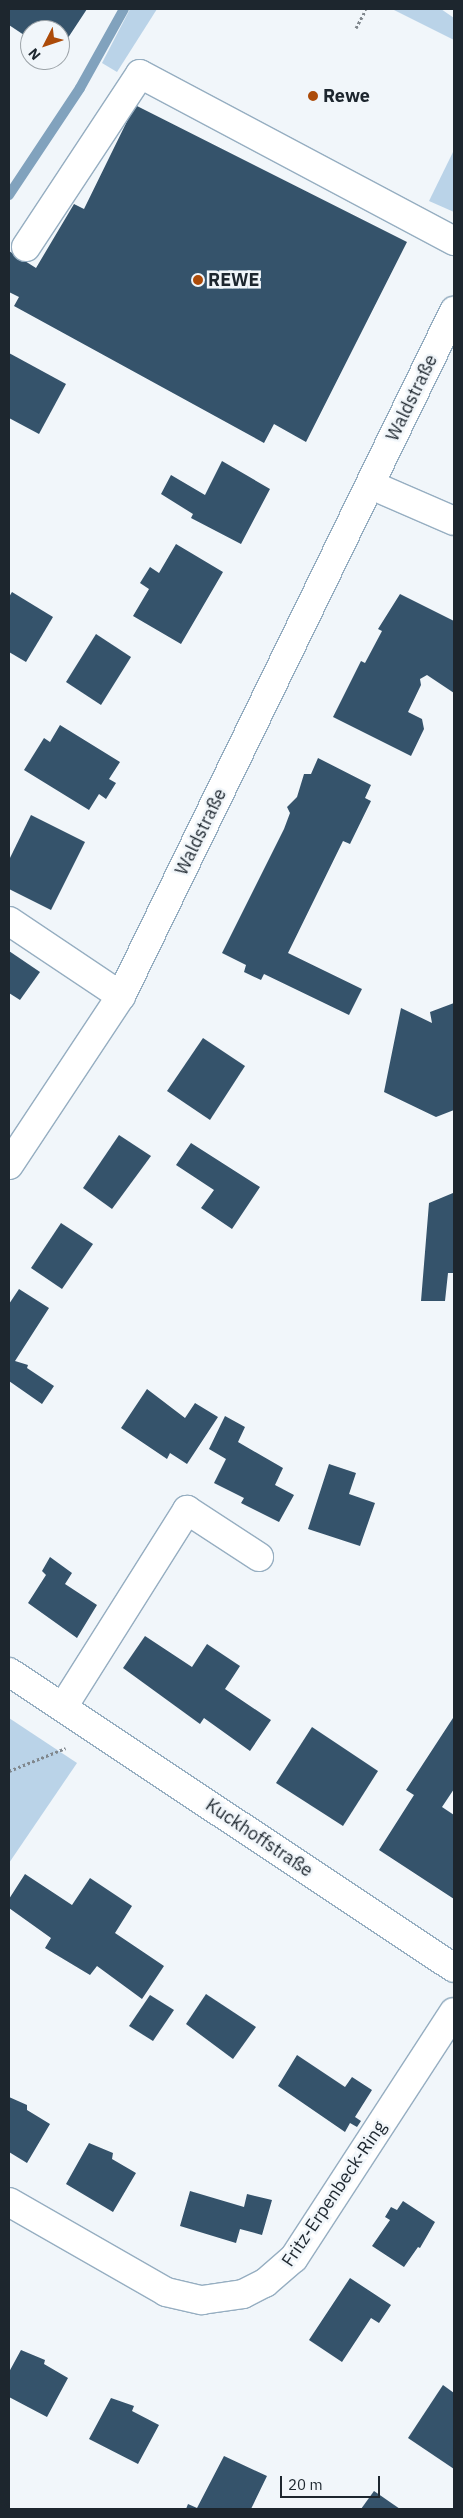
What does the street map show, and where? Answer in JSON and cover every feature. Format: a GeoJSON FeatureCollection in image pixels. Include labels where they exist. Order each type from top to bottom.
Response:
{"type":"FeatureCollection","features":[{"type":"Feature","properties":{"kind":"street"},"geometry":{"type":"LineString","coordinates":[[26,247],[140,74],[454,240]]}},
{"type":"Feature","properties":{"kind":"street","name":"Waldstraße"},"geometry":{"type":"LineString","coordinates":[[9,1165],[121,996],[454,311]]}},
{"type":"Feature","properties":{"kind":"street"},"geometry":{"type":"LineString","coordinates":[[371,485],[454,521]]}},
{"type":"Feature","properties":{"kind":"street"},"geometry":{"type":"LineString","coordinates":[[9,921],[121,996]]}},
{"type":"Feature","properties":{"kind":"street"},"geometry":{"type":"LineString","coordinates":[[63,1707],[187,1510],[259,1557]]}},
{"type":"Feature","properties":{"kind":"street","name":"Kuckhoffstraße"},"geometry":{"type":"LineString","coordinates":[[9,1672],[454,1968]]}},
{"type":"Feature","properties":{"kind":"street","name":"Fritz-Erpenbeck-Ring"},"geometry":{"type":"LineString","coordinates":[[9,2202],[166,2292],[202,2300],[243,2294],[265,2283],[294,2258],[454,2012]]}},
{"type":"Feature","properties":{"kind":"path"},"geometry":{"type":"LineString","coordinates":[[356,28],[366,9]]}},
{"type":"Feature","properties":{"kind":"path"},"geometry":{"type":"LineString","coordinates":[[9,1771],[68,1748]]}},
{"type":"Feature","properties":{"kind":"shaded area"},"geometry":{"type":"Polygon","coordinates":[[[130,9],[157,9],[117,72],[102,63],[130,9]]]}},
{"type":"Feature","properties":{"kind":"shaded area"},"geometry":{"type":"Polygon","coordinates":[[[392,9],[441,9],[454,18],[454,40],[392,9]]]}},
{"type":"Feature","properties":{"kind":"shaded area"},"geometry":{"type":"Polygon","coordinates":[[[454,150],[454,212],[429,201],[454,150]]]}},
{"type":"Feature","properties":{"kind":"shaded area"},"geometry":{"type":"Polygon","coordinates":[[[9,1718],[77,1763],[9,1863],[9,1718]]]}},
{"type":"Feature","properties":{"kind":"building"},"geometry":{"type":"Polygon","coordinates":[[[9,9],[87,9],[70,35],[70,20],[20,20],[20,32],[9,25],[9,9]]]}},
{"type":"Feature","properties":{"kind":"building","name":"REWE"},"geometry":{"type":"Polygon","coordinates":[[[135,105],[407,242],[306,442],[274,424],[264,443],[14,306],[19,297],[9,292],[9,251],[36,268],[74,204],[84,209],[135,105]]]}},
{"type":"Feature","properties":{"kind":"building"},"geometry":{"type":"Polygon","coordinates":[[[9,353],[66,384],[39,434],[9,418],[9,353]]]}},
{"type":"Feature","properties":{"kind":"building"},"geometry":{"type":"Polygon","coordinates":[[[222,461],[270,489],[241,544],[191,518],[193,514],[161,494],[171,475],[205,495],[222,461]]]}},
{"type":"Feature","properties":{"kind":"building"},"geometry":{"type":"Polygon","coordinates":[[[176,544],[223,572],[181,644],[133,616],[149,589],[140,583],[150,567],[159,573],[176,544]]]}},
{"type":"Feature","properties":{"kind":"building"},"geometry":{"type":"Polygon","coordinates":[[[12,592],[53,617],[26,662],[9,652],[9,597],[12,592]]]}},
{"type":"Feature","properties":{"kind":"building"},"geometry":{"type":"Polygon","coordinates":[[[400,594],[454,621],[454,693],[427,675],[420,679],[421,685],[408,712],[422,719],[424,729],[411,756],[333,717],[361,661],[365,663],[382,631],[378,629],[400,594]]]}},
{"type":"Feature","properties":{"kind":"building"},"geometry":{"type":"Polygon","coordinates":[[[96,634],[131,657],[101,705],[66,682],[96,634]]]}},
{"type":"Feature","properties":{"kind":"building"},"geometry":{"type":"Polygon","coordinates":[[[60,725],[120,762],[109,779],[116,783],[106,799],[99,794],[89,810],[24,770],[44,738],[50,742],[60,725]]]}},
{"type":"Feature","properties":{"kind":"building"},"geometry":{"type":"Polygon","coordinates":[[[318,758],[371,785],[365,798],[371,801],[350,844],[343,841],[288,953],[362,989],[349,1015],[264,974],[261,980],[244,972],[246,965],[222,953],[284,829],[290,813],[287,807],[297,797],[304,774],[311,774],[318,758]]]}},
{"type":"Feature","properties":{"kind":"building"},"geometry":{"type":"Polygon","coordinates":[[[31,815],[85,842],[51,910],[9,889],[9,860],[31,815]]]}},
{"type":"Feature","properties":{"kind":"building"},"geometry":{"type":"Polygon","coordinates":[[[9,951],[40,972],[20,1000],[9,993],[9,951]]]}},
{"type":"Feature","properties":{"kind":"building"},"geometry":{"type":"Polygon","coordinates":[[[454,1003],[454,1110],[436,1117],[384,1092],[401,1008],[432,1023],[430,1012],[454,1003]]]}},
{"type":"Feature","properties":{"kind":"building"},"geometry":{"type":"Polygon","coordinates":[[[203,1038],[245,1066],[210,1120],[167,1091],[203,1038]]]}},
{"type":"Feature","properties":{"kind":"building"},"geometry":{"type":"Polygon","coordinates":[[[119,1135],[151,1156],[112,1209],[83,1188],[119,1135]]]}},
{"type":"Feature","properties":{"kind":"building"},"geometry":{"type":"Polygon","coordinates":[[[191,1143],[260,1187],[232,1229],[201,1208],[214,1190],[176,1165],[191,1143]]]}},
{"type":"Feature","properties":{"kind":"building"},"geometry":{"type":"Polygon","coordinates":[[[453,1193],[454,1273],[448,1273],[445,1301],[421,1301],[429,1203],[453,1193]]]}},
{"type":"Feature","properties":{"kind":"building"},"geometry":{"type":"Polygon","coordinates":[[[61,1223],[93,1244],[62,1289],[31,1268],[61,1223]]]}},
{"type":"Feature","properties":{"kind":"building"},"geometry":{"type":"Polygon","coordinates":[[[19,1289],[49,1308],[15,1361],[28,1365],[27,1368],[54,1386],[42,1404],[9,1381],[9,1304],[19,1289]]]}},
{"type":"Feature","properties":{"kind":"building"},"geometry":{"type":"Polygon","coordinates":[[[147,1389],[185,1418],[195,1403],[218,1417],[187,1464],[170,1453],[167,1459],[121,1428],[147,1389]]]}},
{"type":"Feature","properties":{"kind":"building"},"geometry":{"type":"Polygon","coordinates":[[[225,1416],[245,1427],[238,1442],[283,1468],[275,1485],[294,1495],[279,1522],[241,1503],[244,1498],[214,1483],[226,1459],[209,1449],[225,1416]]]}},
{"type":"Feature","properties":{"kind":"building"},"geometry":{"type":"Polygon","coordinates":[[[329,1464],[356,1473],[349,1494],[375,1503],[360,1546],[308,1529],[329,1464]]]}},
{"type":"Feature","properties":{"kind":"building"},"geometry":{"type":"Polygon","coordinates":[[[50,1557],[72,1573],[65,1584],[97,1605],[77,1638],[28,1603],[46,1575],[42,1571],[50,1557]]]}},
{"type":"Feature","properties":{"kind":"building"},"geometry":{"type":"Polygon","coordinates":[[[145,1636],[192,1667],[207,1644],[240,1666],[225,1689],[271,1720],[250,1751],[204,1718],[200,1724],[123,1668],[145,1636]]]}},
{"type":"Feature","properties":{"kind":"building"},"geometry":{"type":"Polygon","coordinates":[[[453,1718],[454,1789],[442,1807],[454,1815],[454,1899],[379,1850],[414,1795],[406,1790],[453,1718]]]}},
{"type":"Feature","properties":{"kind":"building"},"geometry":{"type":"Polygon","coordinates":[[[312,1727],[378,1771],[343,1826],[276,1783],[312,1727]]]}},
{"type":"Feature","properties":{"kind":"building"},"geometry":{"type":"Polygon","coordinates":[[[25,1874],[72,1905],[90,1878],[132,1906],[115,1933],[164,1966],[142,1999],[97,1966],[90,1975],[45,1948],[51,1938],[9,1908],[9,1899],[25,1874]]]}},
{"type":"Feature","properties":{"kind":"building"},"geometry":{"type":"Polygon","coordinates":[[[206,1994],[256,2027],[233,2059],[186,2024],[206,1994]]]}},
{"type":"Feature","properties":{"kind":"building"},"geometry":{"type":"Polygon","coordinates":[[[150,1995],[174,2010],[153,2041],[129,2026],[150,1995]]]}},
{"type":"Feature","properties":{"kind":"building"},"geometry":{"type":"Polygon","coordinates":[[[297,2055],[345,2087],[352,2077],[372,2090],[355,2117],[361,2121],[357,2127],[350,2123],[345,2132],[278,2086],[297,2055]]]}},
{"type":"Feature","properties":{"kind":"building"},"geometry":{"type":"Polygon","coordinates":[[[9,2097],[27,2105],[27,2110],[50,2124],[27,2163],[9,2152],[9,2097]]]}},
{"type":"Feature","properties":{"kind":"building"},"geometry":{"type":"Polygon","coordinates":[[[89,2143],[113,2153],[112,2159],[136,2173],[113,2212],[66,2184],[89,2143]]]}},
{"type":"Feature","properties":{"kind":"building"},"geometry":{"type":"Polygon","coordinates":[[[190,2191],[244,2207],[247,2194],[272,2200],[262,2235],[240,2229],[236,2243],[180,2226],[190,2191]]]}},
{"type":"Feature","properties":{"kind":"building"},"geometry":{"type":"Polygon","coordinates":[[[403,2201],[435,2222],[420,2248],[418,2247],[404,2267],[372,2246],[390,2220],[385,2217],[391,2207],[397,2210],[403,2201]]]}},
{"type":"Feature","properties":{"kind":"building"},"geometry":{"type":"Polygon","coordinates":[[[350,2278],[391,2305],[379,2323],[371,2318],[342,2362],[309,2340],[350,2278]]]}},
{"type":"Feature","properties":{"kind":"building"},"geometry":{"type":"Polygon","coordinates":[[[21,2350],[45,2360],[44,2364],[68,2378],[47,2417],[9,2397],[9,2372],[21,2350]]]}},
{"type":"Feature","properties":{"kind":"building"},"geometry":{"type":"Polygon","coordinates":[[[443,2385],[454,2393],[454,2469],[408,2438],[443,2385]]]}},
{"type":"Feature","properties":{"kind":"building"},"geometry":{"type":"Polygon","coordinates":[[[111,2398],[134,2406],[132,2411],[159,2425],[138,2464],[89,2439],[111,2398]]]}},
{"type":"Feature","properties":{"kind":"building"},"geometry":{"type":"Polygon","coordinates":[[[224,2456],[267,2476],[251,2509],[186,2509],[188,2504],[197,2508],[224,2456]]]}},
{"type":"Feature","properties":{"kind":"building"},"geometry":{"type":"Polygon","coordinates":[[[374,2491],[400,2509],[361,2509],[374,2491]]]}},
{"type":"Feature","properties":{"kind":"waterway"},"geometry":{"type":"LineString","coordinates":[[9,195],[80,88],[124,9]]}},
{"type":"Feature","properties":{"kind":"place","name":"Rewe"},"geometry":{"type":"Point","coordinates":[313,96]}},
{"type":"Feature","properties":{"kind":"place","name":"REWE"},"geometry":{"type":"Point","coordinates":[198,280]}}]}
